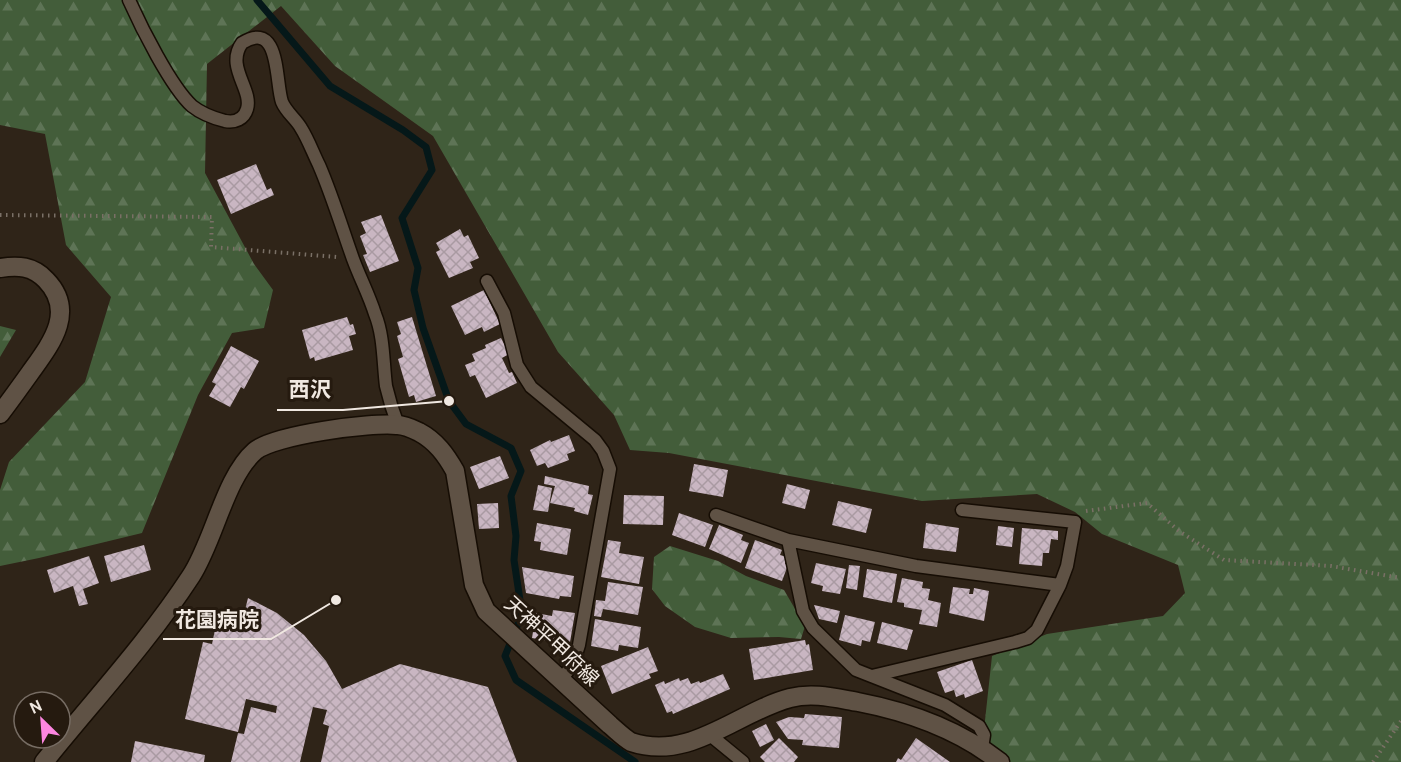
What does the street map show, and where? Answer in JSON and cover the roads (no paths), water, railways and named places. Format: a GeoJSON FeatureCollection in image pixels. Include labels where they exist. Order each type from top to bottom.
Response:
{"type":"FeatureCollection","features":[{"type":"Feature","properties":{"kind":"main road"},"geometry":{"type":"LineString","coordinates":[[0,268],[34,269],[43,276],[56,294],[60,305],[60,317],[53,341],[0,414]]}},
{"type":"Feature","properties":{"kind":"main road","name":"天神平甲府線"},"geometry":{"type":"LineString","coordinates":[[44,762],[167,611],[204,553],[243,464],[257,450],[275,441],[320,432],[365,426],[398,425],[419,432],[436,444],[448,457],[455,471],[474,585],[486,611],[631,742],[650,751],[669,753],[686,750],[715,739],[760,710],[790,698],[817,695],[903,712],[943,727],[982,748],[1000,762]]}},
{"type":"Feature","properties":{"kind":"lane"},"geometry":{"type":"LineString","coordinates":[[129,0],[137,19],[179,91],[192,106],[216,118],[235,121],[243,116],[248,105],[236,63],[236,54],[242,43],[247,40],[254,38],[267,41],[275,57],[277,84],[283,105],[301,127],[320,167],[376,315],[385,361],[386,384],[398,425]]}},
{"type":"Feature","properties":{"kind":"lane"},"geometry":{"type":"LineString","coordinates":[[487,281],[504,313],[517,365],[531,387],[595,440],[603,451],[610,469],[579,645],[573,664],[561,681]]}},
{"type":"Feature","properties":{"kind":"lane"},"geometry":{"type":"LineString","coordinates":[[872,676],[1028,638],[1037,630],[1067,566],[1075,522],[962,510]]}},
{"type":"Feature","properties":{"kind":"lane"},"geometry":{"type":"LineString","coordinates":[[716,515],[788,540],[916,566],[1060,585]]}},
{"type":"Feature","properties":{"kind":"lane"},"geometry":{"type":"LineString","coordinates":[[788,540],[803,611],[813,628],[856,670],[945,705],[979,726],[984,735],[982,748]]}},
{"type":"Feature","properties":{"kind":"lane"},"geometry":{"type":"LineString","coordinates":[[715,739],[743,762]]}},
{"type":"Feature","properties":{"kind":"waterway"},"geometry":{"type":"LineString","coordinates":[[257,0],[330,86],[403,130],[426,147],[432,170],[402,218],[418,268],[414,290],[423,328],[449,401],[466,424],[511,448],[521,471],[511,496],[516,536],[514,560],[522,614],[505,656],[516,680],[635,762]]}},
{"type":"Feature","properties":{"kind":"place","name":"西沢"},"geometry":{"type":"Point","coordinates":[449,401]}},
{"type":"Feature","properties":{"kind":"place","name":"花園病院"},"geometry":{"type":"Point","coordinates":[336,600]}}]}
